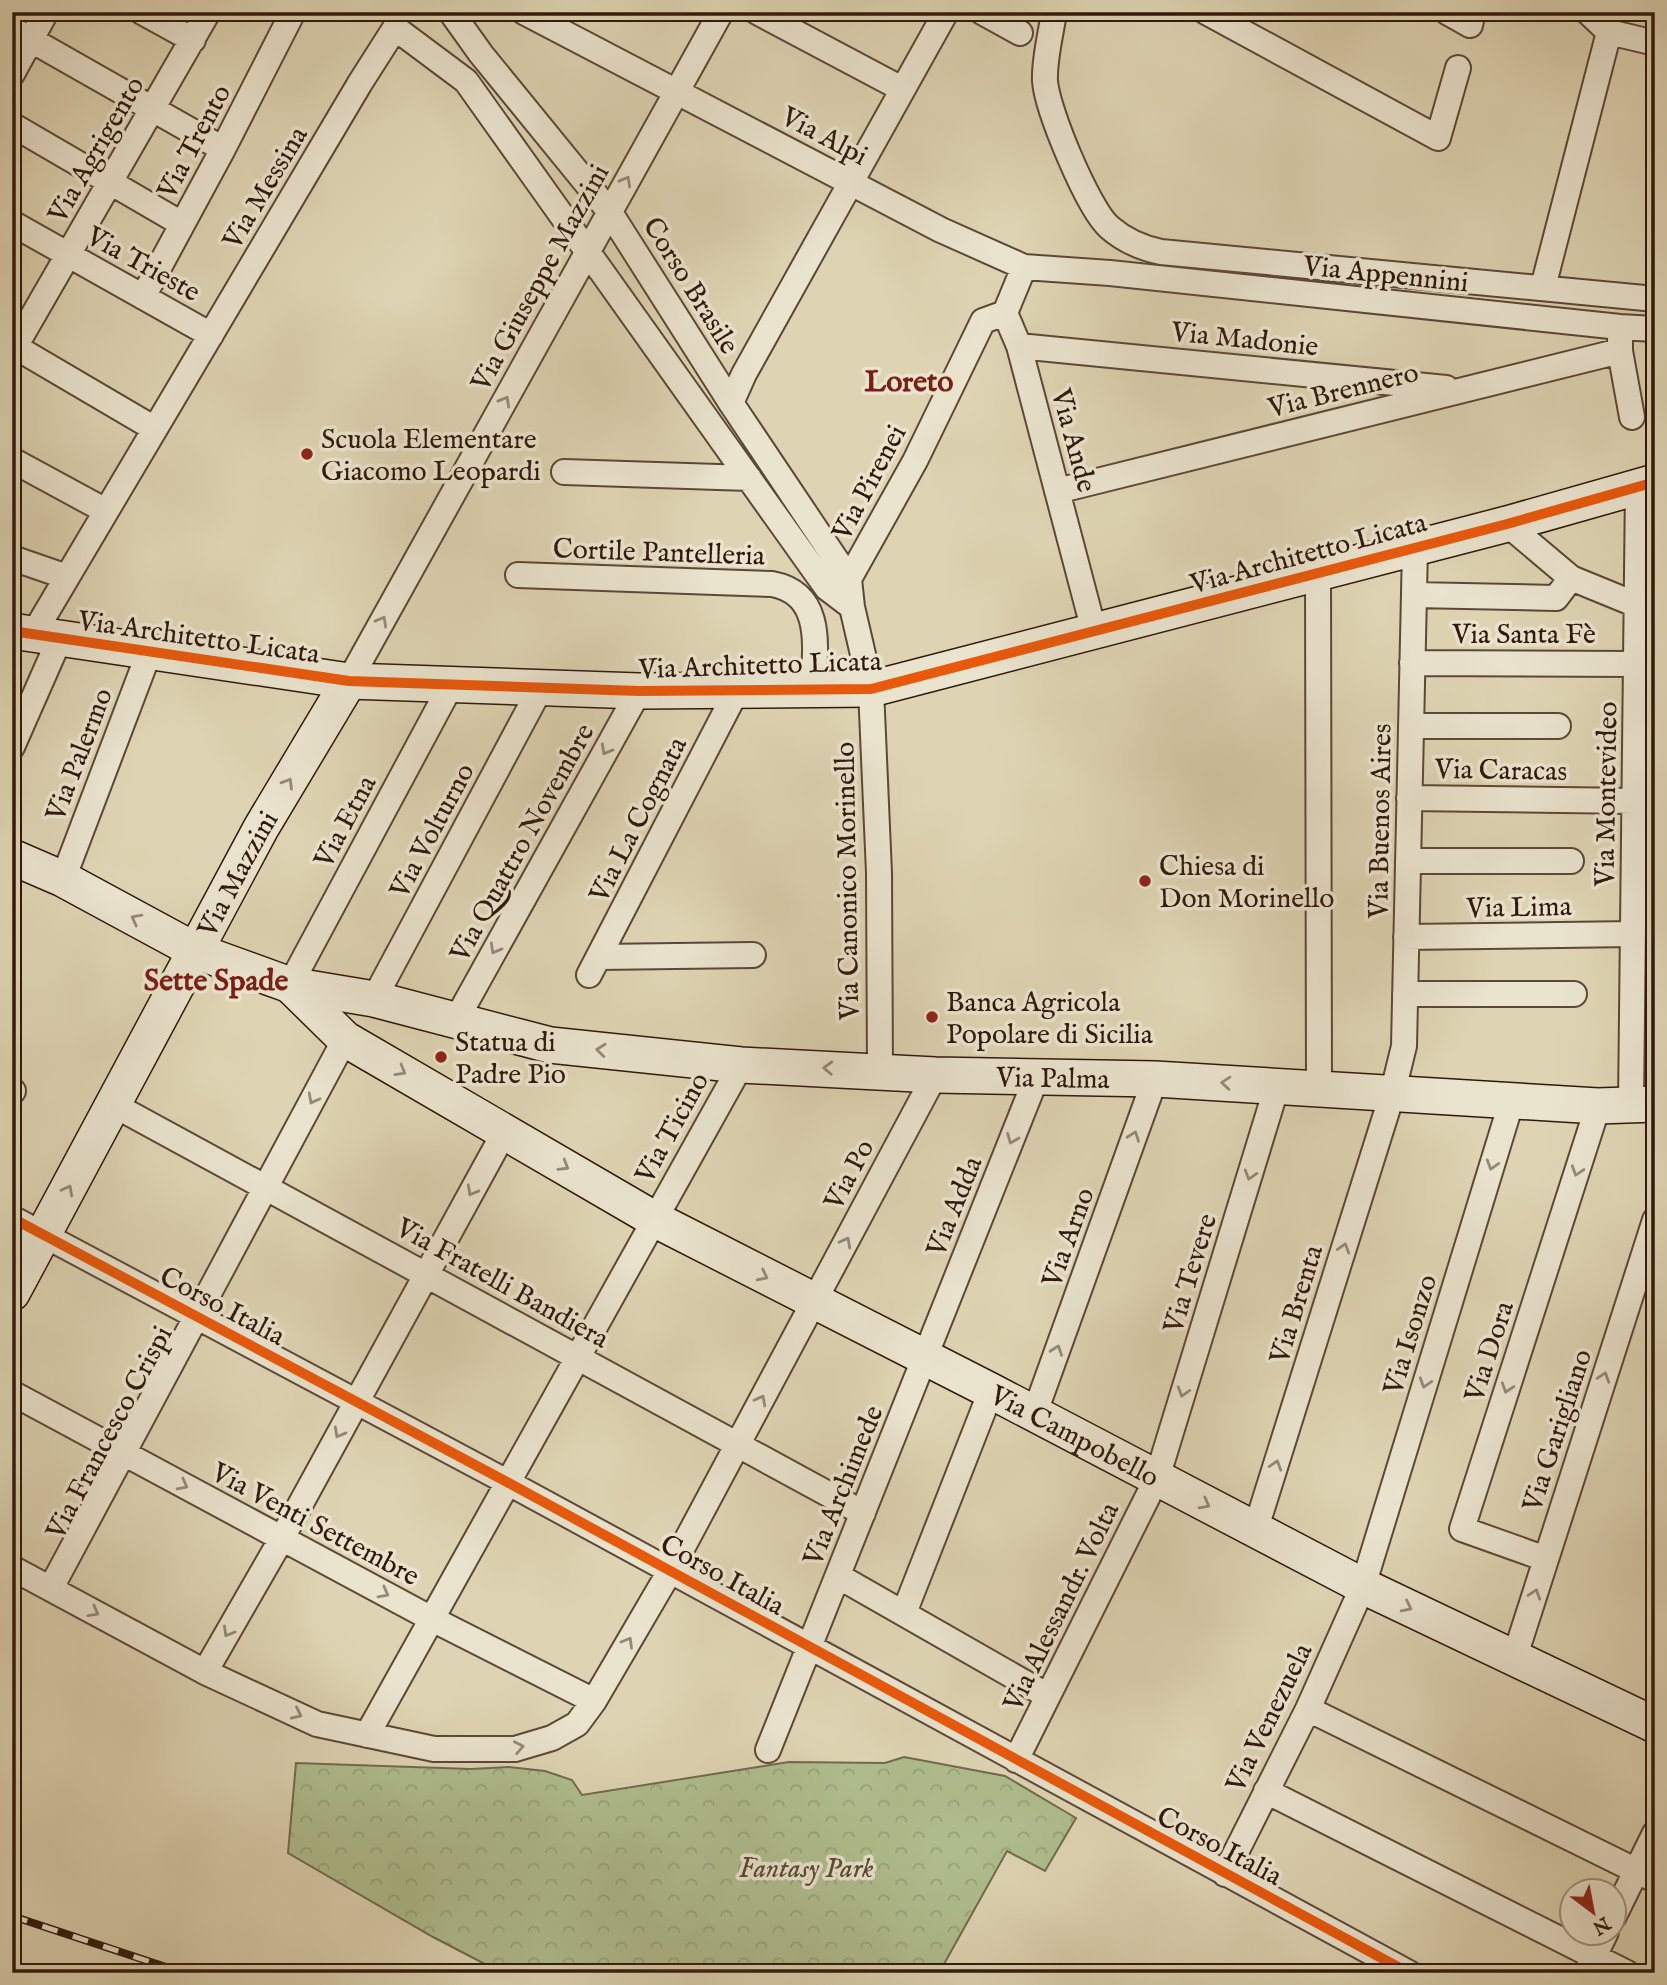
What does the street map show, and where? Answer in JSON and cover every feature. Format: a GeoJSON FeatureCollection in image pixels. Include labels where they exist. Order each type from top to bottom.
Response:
{"type":"FeatureCollection","features":[{"type":"Feature","properties":{"kind":"main road","name":"Via Architetto Licata"},"geometry":{"type":"LineString","coordinates":[[35,634],[150,649],[349,681],[639,691],[871,689],[1318,574],[1647,484]]}},
{"type":"Feature","properties":{"kind":"main road","name":"Via Mazzini"},"geometry":{"type":"LineString","coordinates":[[12,1293],[261,828],[349,681]]}},
{"type":"Feature","properties":{"kind":"main road"},"geometry":{"type":"LineString","coordinates":[[12,857],[63,879],[196,951],[290,985]]}},
{"type":"Feature","properties":{"kind":"main road","name":"Via Palma"},"geometry":{"type":"LineString","coordinates":[[290,985],[374,999],[550,1045],[741,1065],[880,1070],[935,1075],[1155,1079],[1392,1095],[1628,1104]]}},
{"type":"Feature","properties":{"kind":"main road","name":"Via Campobello"},"geometry":{"type":"LineString","coordinates":[[290,985],[345,1039],[654,1219],[991,1391],[1363,1586],[1655,1725]]}},
{"type":"Feature","properties":{"kind":"street"},"geometry":{"type":"LineString","coordinates":[[12,74],[22,35],[46,12]]}},
{"type":"Feature","properties":{"kind":"street"},"geometry":{"type":"LineString","coordinates":[[142,12],[193,40]]}},
{"type":"Feature","properties":{"kind":"street","name":"Via Agrigento"},"geometry":{"type":"LineString","coordinates":[[13,348],[208,12]]}},
{"type":"Feature","properties":{"kind":"street","name":"Via Trento"},"geometry":{"type":"LineString","coordinates":[[143,297],[293,12]]}},
{"type":"Feature","properties":{"kind":"street","name":"Corso Brasile"},"geometry":{"type":"LineString","coordinates":[[451,12],[481,54],[609,211],[731,403],[849,579],[852,607],[871,689]]}},
{"type":"Feature","properties":{"kind":"street","name":"Via Alpi"},"geometry":{"type":"LineString","coordinates":[[524,12],[941,230],[1024,267],[1110,273]]}},
{"type":"Feature","properties":{"kind":"street","name":"Via Giuseppe Mazzini"},"geometry":{"type":"LineString","coordinates":[[349,681],[721,12]]}},
{"type":"Feature","properties":{"kind":"street"},"geometry":{"type":"LineString","coordinates":[[757,12],[902,89]]}},
{"type":"Feature","properties":{"kind":"street"},"geometry":{"type":"LineString","coordinates":[[731,403],[744,374],[946,12]]}},
{"type":"Feature","properties":{"kind":"street"},"geometry":{"type":"LineString","coordinates":[[982,12],[1020,33]]}},
{"type":"Feature","properties":{"kind":"street","name":"Via Appennini"},"geometry":{"type":"LineString","coordinates":[[1054,12],[1045,80],[1054,122],[1092,202],[1107,225],[1128,241],[1161,252],[1655,299]]}},
{"type":"Feature","properties":{"kind":"street"},"geometry":{"type":"LineString","coordinates":[[1206,12],[1438,138],[1458,68]]}},
{"type":"Feature","properties":{"kind":"street"},"geometry":{"type":"LineString","coordinates":[[1447,12],[1470,24],[1473,12]]}},
{"type":"Feature","properties":{"kind":"street"},"geometry":{"type":"LineString","coordinates":[[1588,12],[1609,32],[1655,43]]}},
{"type":"Feature","properties":{"kind":"street","name":"Via Messina"},"geometry":{"type":"LineString","coordinates":[[12,747],[35,634],[395,28],[466,81],[588,251]]}},
{"type":"Feature","properties":{"kind":"street"},"geometry":{"type":"LineString","coordinates":[[1543,287],[1609,32]]}},
{"type":"Feature","properties":{"kind":"street"},"geometry":{"type":"LineString","coordinates":[[22,35],[223,149]]}},
{"type":"Feature","properties":{"kind":"street"},"geometry":{"type":"LineString","coordinates":[[12,125],[182,224]]}},
{"type":"Feature","properties":{"kind":"street","name":"Via Trieste"},"geometry":{"type":"LineString","coordinates":[[12,223],[211,335]]}},
{"type":"Feature","properties":{"kind":"street"},"geometry":{"type":"LineString","coordinates":[[588,251],[827,588],[852,607]]}},
{"type":"Feature","properties":{"kind":"street"},"geometry":{"type":"LineString","coordinates":[[1005,313],[1024,267]]}},
{"type":"Feature","properties":{"kind":"street","name":"Via Appennini"},"geometry":{"type":"LineString","coordinates":[[1110,273],[1620,339],[1655,329]]}},
{"type":"Feature","properties":{"kind":"street","name":"Via Ande"},"geometry":{"type":"LineString","coordinates":[[1005,313],[1019,346],[1094,631]]}},
{"type":"Feature","properties":{"kind":"street","name":"Via Pirenei"},"geometry":{"type":"LineString","coordinates":[[849,579],[915,461],[983,321],[1005,313]]}},
{"type":"Feature","properties":{"kind":"street"},"geometry":{"type":"LineString","coordinates":[[1620,339],[1632,417]]}},
{"type":"Feature","properties":{"kind":"street","name":"Via Brennero"},"geometry":{"type":"LineString","coordinates":[[1057,491],[1464,390],[1620,339]]}},
{"type":"Feature","properties":{"kind":"street","name":"Via Madonie"},"geometry":{"type":"LineString","coordinates":[[1019,346],[1464,390]]}},
{"type":"Feature","properties":{"kind":"street"},"geometry":{"type":"LineString","coordinates":[[13,348],[155,429]]}},
{"type":"Feature","properties":{"kind":"street"},"geometry":{"type":"LineString","coordinates":[[12,460],[106,511]]}},
{"type":"Feature","properties":{"kind":"street"},"geometry":{"type":"LineString","coordinates":[[564,472],[749,478]]}},
{"type":"Feature","properties":{"kind":"street","name":"Via Montevideo"},"geometry":{"type":"LineString","coordinates":[[1628,1104],[1637,605],[1647,484]]}},
{"type":"Feature","properties":{"kind":"street"},"geometry":{"type":"LineString","coordinates":[[1507,524],[1571,578],[1637,605]]}},
{"type":"Feature","properties":{"kind":"street","name":"Via Buenos Aires"},"geometry":{"type":"LineString","coordinates":[[1392,1095],[1404,1046],[1415,548]]}},
{"type":"Feature","properties":{"kind":"street"},"geometry":{"type":"LineString","coordinates":[[12,558],[67,577]]}},
{"type":"Feature","properties":{"kind":"street"},"geometry":{"type":"LineString","coordinates":[[1318,574],[1319,1089]]}},
{"type":"Feature","properties":{"kind":"street","name":"Cortile Pantelleria"},"geometry":{"type":"LineString","coordinates":[[518,575],[785,586],[796,593],[813,622],[816,640],[813,690]]}},
{"type":"Feature","properties":{"kind":"street"},"geometry":{"type":"LineString","coordinates":[[1414,596],[1556,598],[1571,578]]}},
{"type":"Feature","properties":{"kind":"street","name":"Via Palermo"},"geometry":{"type":"LineString","coordinates":[[63,879],[150,649]]}},
{"type":"Feature","properties":{"kind":"street","name":"Via Santa Fè"},"geometry":{"type":"LineString","coordinates":[[1412,663],[1636,664]]}},
{"type":"Feature","properties":{"kind":"street","name":"Via Etna"},"geometry":{"type":"LineString","coordinates":[[290,985],[451,685]]}},
{"type":"Feature","properties":{"kind":"street","name":"Via Volturno"},"geometry":{"type":"LineString","coordinates":[[374,999],[540,689]]}},
{"type":"Feature","properties":{"kind":"street","name":"Via Canonico Morinello"},"geometry":{"type":"LineString","coordinates":[[871,689],[879,873],[880,1070]]}},
{"type":"Feature","properties":{"kind":"street","name":"Via Quattro Novembre"},"geometry":{"type":"LineString","coordinates":[[455,1022],[639,691]]}},
{"type":"Feature","properties":{"kind":"street","name":"Via La Cognata"},"geometry":{"type":"LineString","coordinates":[[737,691],[594,966],[753,955]]}},
{"type":"Feature","properties":{"kind":"street"},"geometry":{"type":"LineString","coordinates":[[1411,726],[1558,726]]}},
{"type":"Feature","properties":{"kind":"street","name":"Via Caracas"},"geometry":{"type":"LineString","coordinates":[[1409,798],[1634,801]]}},
{"type":"Feature","properties":{"kind":"street"},"geometry":{"type":"LineString","coordinates":[[1408,861],[1571,861]]}},
{"type":"Feature","properties":{"kind":"street","name":"Via Lima"},"geometry":{"type":"LineString","coordinates":[[1406,937],[1633,934]]}},
{"type":"Feature","properties":{"kind":"street"},"geometry":{"type":"LineString","coordinates":[[1405,994],[1574,994]]}},
{"type":"Feature","properties":{"kind":"street","name":"Via Francesco Crispi"},"geometry":{"type":"LineString","coordinates":[[51,1588],[345,1039]]}},
{"type":"Feature","properties":{"kind":"street","name":"Via Ticino"},"geometry":{"type":"LineString","coordinates":[[367,1735],[576,1356],[741,1065]]}},
{"type":"Feature","properties":{"kind":"street","name":"Via Po"},"geometry":{"type":"LineString","coordinates":[[12,1568],[205,1672],[317,1724],[434,1749],[514,1749],[552,1738],[577,1724],[594,1701],[670,1571],[935,1075]]}},
{"type":"Feature","properties":{"kind":"street","name":"Via Adda"},"geometry":{"type":"LineString","coordinates":[[924,1358],[1037,1076]]}},
{"type":"Feature","properties":{"kind":"street","name":"Via Arno"},"geometry":{"type":"LineString","coordinates":[[1034,1415],[1155,1079]]}},
{"type":"Feature","properties":{"kind":"street","name":"Via Tevere"},"geometry":{"type":"LineString","coordinates":[[1157,1478],[1277,1086]]}},
{"type":"Feature","properties":{"kind":"street","name":"Via Brenta"},"geometry":{"type":"LineString","coordinates":[[1255,1531],[1392,1095]]}},
{"type":"Feature","properties":{"kind":"street","name":"Via Isonzo"},"geometry":{"type":"LineString","coordinates":[[1363,1586],[1512,1100]]}},
{"type":"Feature","properties":{"kind":"street","name":"Via Dora"},"geometry":{"type":"LineString","coordinates":[[1546,1559],[1462,1529],[1628,1104]]}},
{"type":"Feature","properties":{"kind":"street","name":"Via Fratelli Bandiera"},"geometry":{"type":"LineString","coordinates":[[114,1105],[863,1513]]}},
{"type":"Feature","properties":{"kind":"street"},"geometry":{"type":"LineString","coordinates":[[205,1672],[282,1538],[505,1131]]}},
{"type":"Feature","properties":{"kind":"street","name":"Corso Italia"},"geometry":{"type":"LineString","coordinates":[[12,1218],[197,1315],[1409,1973]]}},
{"type":"Feature","properties":{"kind":"street","name":"Via Garigliano"},"geometry":{"type":"LineString","coordinates":[[1514,1659],[1655,1220]]}},
{"type":"Feature","properties":{"kind":"street","name":"Via Archimede"},"geometry":{"type":"LineString","coordinates":[[768,1750],[924,1358]]}},
{"type":"Feature","properties":{"kind":"street"},"geometry":{"type":"LineString","coordinates":[[904,1613],[991,1391]]}},
{"type":"Feature","properties":{"kind":"street","name":"Via Venti Settembre"},"geometry":{"type":"LineString","coordinates":[[12,1393],[430,1618],[594,1701]]}},
{"type":"Feature","properties":{"kind":"street","name":"Via Alessandr. Volta"},"geometry":{"type":"LineString","coordinates":[[1016,1760],[1157,1478]]}},
{"type":"Feature","properties":{"kind":"street"},"geometry":{"type":"LineString","coordinates":[[838,1576],[1048,1696]]}},
{"type":"Feature","properties":{"kind":"street","name":"Via Venezuela"},"geometry":{"type":"LineString","coordinates":[[1224,1874],[1308,1709],[1363,1586]]}},
{"type":"Feature","properties":{"kind":"street"},"geometry":{"type":"LineString","coordinates":[[1308,1709],[1646,1875]]}},
{"type":"Feature","properties":{"kind":"street"},"geometry":{"type":"LineString","coordinates":[[1266,1791],[1590,1965],[1627,1973]]}},
{"type":"Feature","properties":{"kind":"street"},"geometry":{"type":"LineString","coordinates":[[1628,1899],[1646,1875],[1655,1833]]}},
{"type":"Feature","properties":{"kind":"street"},"geometry":{"type":"LineString","coordinates":[[1590,1965],[1600,1946]]}},
{"type":"Feature","properties":{"kind":"green space","name":"Fantasy Park"},"geometry":{"type":"Polygon","coordinates":[[[904,1757],[1005,1776],[1076,1818],[1045,1871],[1007,1851],[939,1973],[502,1973],[433,1937],[288,1853],[296,1763],[471,1769],[509,1767],[545,1771],[572,1780],[582,1795],[789,1762],[885,1763],[904,1757]]]}},
{"type":"Feature","properties":{"kind":"railway"},"geometry":{"type":"LineString","coordinates":[[12,1916],[184,1973]]}},
{"type":"Feature","properties":{"kind":"cycle path"},"geometry":{"type":"LineString","coordinates":[[12,631],[349,681],[639,691],[871,689],[1507,524],[1655,482]]}},
{"type":"Feature","properties":{"kind":"cycle path"},"geometry":{"type":"LineString","coordinates":[[12,1218],[507,1482],[1409,1973]]}},
{"type":"Feature","properties":{"kind":"place","name":"Scuola Elementare Giacomo Leopardi"},"geometry":{"type":"Point","coordinates":[307,454]}},
{"type":"Feature","properties":{"kind":"place","name":"Chiesa di Don Morinello"},"geometry":{"type":"Point","coordinates":[1145,881]}},
{"type":"Feature","properties":{"kind":"place","name":"Banca Agricola Popolare di Sicilia"},"geometry":{"type":"Point","coordinates":[932,1017]}},
{"type":"Feature","properties":{"kind":"place","name":"Statua di Padre Pio"},"geometry":{"type":"Point","coordinates":[441,1057]}},
{"type":"Feature","properties":{"kind":"district","name":"Loreto"},"geometry":{"type":"Point","coordinates":[909,381]}},
{"type":"Feature","properties":{"kind":"district","name":"Sette Spade"},"geometry":{"type":"Point","coordinates":[216,980]}}]}
